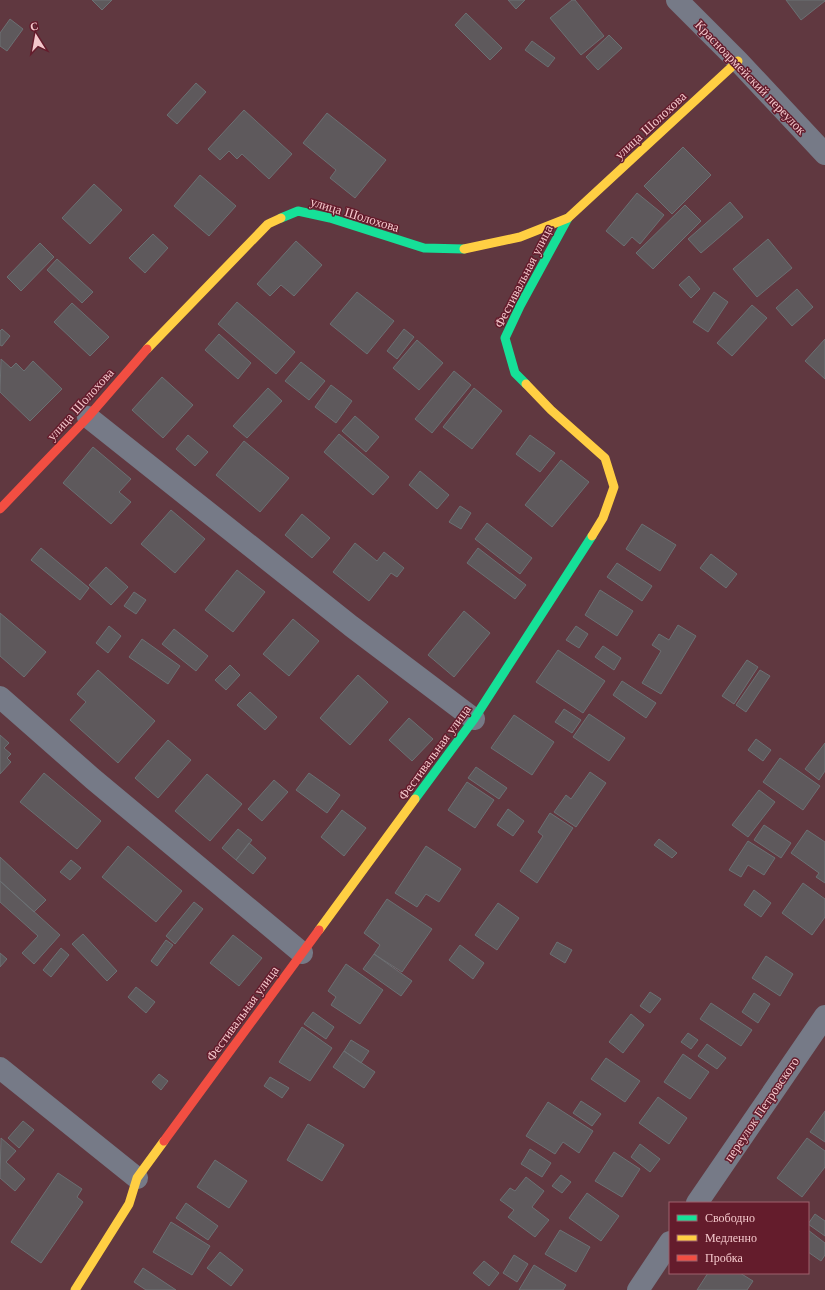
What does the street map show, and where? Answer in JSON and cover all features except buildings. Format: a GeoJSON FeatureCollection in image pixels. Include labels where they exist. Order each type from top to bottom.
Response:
{"type":"FeatureCollection","features":[{"type":"Feature","properties":{"kind":"street","name":"Красноармейский переулок"},"geometry":{"type":"LineString","coordinates":[[677,0],[738,61],[825,154]]}},
{"type":"Feature","properties":{"kind":"street","name":"улица Шолохова"},"geometry":{"type":"LineString","coordinates":[[0,509],[88,418],[142,354],[268,224],[298,211],[330,218],[424,248],[466,248],[520,237],[568,218],[738,61]]}},
{"type":"Feature","properties":{"kind":"street","name":"Фестивальная улица"},"geometry":{"type":"LineString","coordinates":[[75,1290],[129,1204],[137,1178],[474,719],[602,518],[614,487],[605,458],[551,410],[515,373],[505,338],[520,306],[568,218]]}},
{"type":"Feature","properties":{"kind":"street"},"geometry":{"type":"LineString","coordinates":[[88,418],[351,626],[474,719]]}},
{"type":"Feature","properties":{"kind":"street"},"geometry":{"type":"LineString","coordinates":[[0,697],[93,779],[302,953]]}},
{"type":"Feature","properties":{"kind":"street","name":"переулок Петровского"},"geometry":{"type":"LineString","coordinates":[[698,1202],[825,1016]]}},
{"type":"Feature","properties":{"kind":"street"},"geometry":{"type":"LineString","coordinates":[[0,1068],[137,1178]]}},
{"type":"Feature","properties":{"kind":"street"},"geometry":{"type":"LineString","coordinates":[[638,1290],[669,1244]]}},
{"type":"Feature","properties":{"kind":"traffic: fast"},"geometry":{"type":"LineString","coordinates":[[281,218],[298,211],[330,218],[424,248],[464,249]]}},
{"type":"Feature","properties":{"kind":"traffic: fast"},"geometry":{"type":"LineString","coordinates":[[526,384],[515,373],[505,338],[520,306],[568,218]]}},
{"type":"Feature","properties":{"kind":"traffic: fast"},"geometry":{"type":"LineString","coordinates":[[415,799],[474,719],[592,536]]}},
{"type":"Feature","properties":{"kind":"traffic: slow"},"geometry":{"type":"LineString","coordinates":[[464,249],[520,237],[568,218],[738,61]]}},
{"type":"Feature","properties":{"kind":"traffic: slow"},"geometry":{"type":"LineString","coordinates":[[147,349],[268,224],[281,218]]}},
{"type":"Feature","properties":{"kind":"traffic: slow"},"geometry":{"type":"LineString","coordinates":[[526,384],[551,410],[605,458],[614,487],[603,518],[592,536]]}},
{"type":"Feature","properties":{"kind":"traffic: slow"},"geometry":{"type":"LineString","coordinates":[[319,930],[415,799]]}},
{"type":"Feature","properties":{"kind":"traffic: slow"},"geometry":{"type":"LineString","coordinates":[[75,1290],[129,1204],[137,1178],[164,1141]]}},
{"type":"Feature","properties":{"kind":"traffic: jam"},"geometry":{"type":"LineString","coordinates":[[0,509],[88,417],[147,349]]}},
{"type":"Feature","properties":{"kind":"traffic: jam"},"geometry":{"type":"LineString","coordinates":[[164,1141],[319,930]]}}]}
